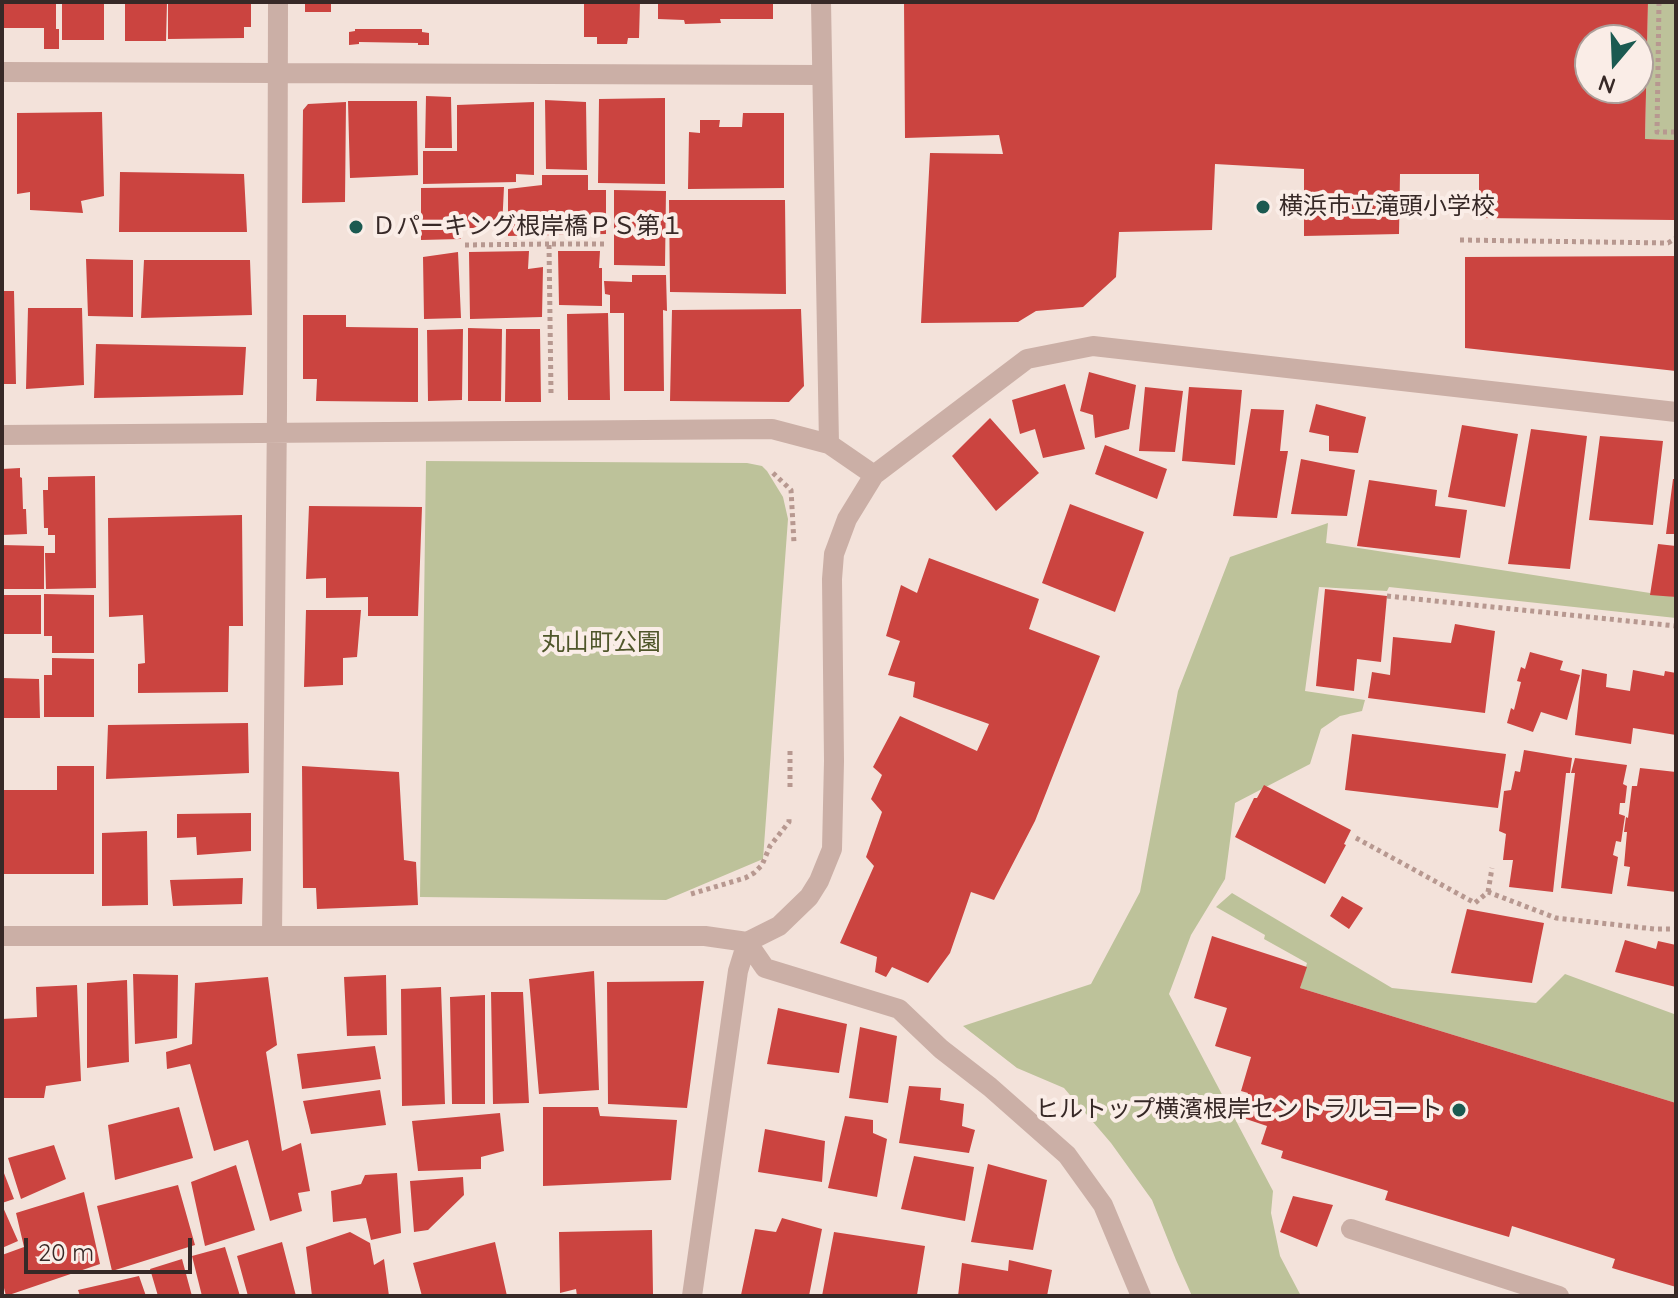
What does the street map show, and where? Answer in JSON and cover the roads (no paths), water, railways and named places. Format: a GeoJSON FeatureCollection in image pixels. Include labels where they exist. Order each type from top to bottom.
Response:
{"type":"FeatureCollection","features":[{"type":"Feature","properties":{"kind":"street"},"geometry":{"type":"LineString","coordinates":[[272,936],[278,2]]}},
{"type":"Feature","properties":{"kind":"street"},"geometry":{"type":"LineString","coordinates":[[821,2],[829,444]]}},
{"type":"Feature","properties":{"kind":"street"},"geometry":{"type":"LineString","coordinates":[[2,72],[821,75]]}},
{"type":"Feature","properties":{"kind":"street"},"geometry":{"type":"LineString","coordinates":[[2,936],[705,936],[747,942],[779,926],[809,897],[832,849],[832,579],[834,554],[847,519],[874,475],[1027,359],[1093,346],[1676,412]]}},
{"type":"Feature","properties":{"kind":"street"},"geometry":{"type":"LineString","coordinates":[[2,435],[772,429],[829,444],[874,475]]}},
{"type":"Feature","properties":{"kind":"street"},"geometry":{"type":"LineString","coordinates":[[692,1296],[738,971],[747,942]]}},
{"type":"Feature","properties":{"kind":"street"},"geometry":{"type":"LineString","coordinates":[[747,942],[765,968],[899,1009],[941,1049],[990,1087],[1067,1155],[1103,1205],[1141,1296]]}},
{"type":"Feature","properties":{"kind":"street"},"geometry":{"type":"LineString","coordinates":[[1351,1229],[1559,1296]]}},
{"type":"Feature","properties":{"kind":"place","name":"横浜市立滝頭小学校"},"geometry":{"type":"Point","coordinates":[1263,207]}},
{"type":"Feature","properties":{"kind":"place","name":"Ｄパーキング根岸橋ＰＳ第１"},"geometry":{"type":"Point","coordinates":[356,227]}},
{"type":"Feature","properties":{"kind":"place","name":"ヒルトップ横濱根岸セントラルコート"},"geometry":{"type":"Point","coordinates":[1459,1110]}},
{"type":"Feature","properties":{"kind":"park label","name":"丸山町公園"},"geometry":{"type":"Point","coordinates":[601,643]}}]}
